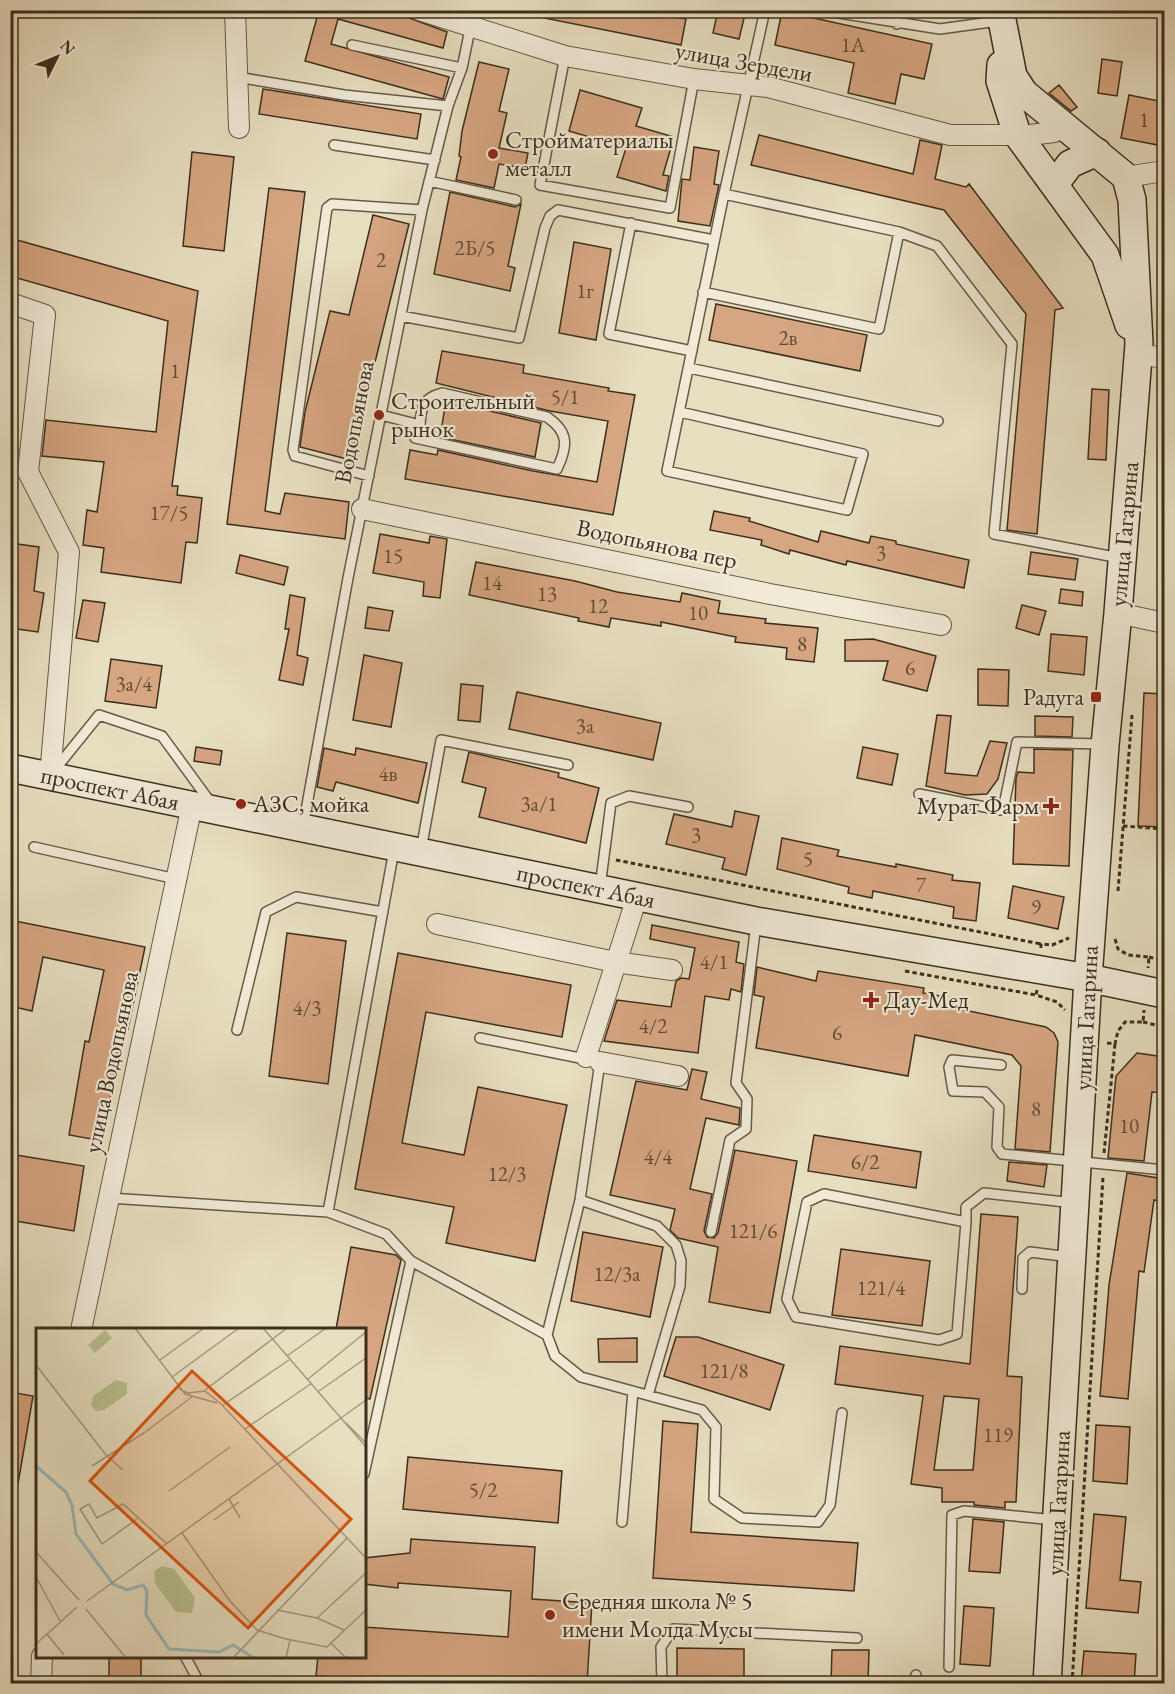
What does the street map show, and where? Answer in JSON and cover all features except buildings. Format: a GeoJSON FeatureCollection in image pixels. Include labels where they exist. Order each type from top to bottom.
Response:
{"type":"FeatureCollection","features":[{"type":"Feature","properties":{"kind":"main road"},"geometry":{"type":"LineString","coordinates":[[1004,15],[1013,76],[1024,93],[1126,177]]}},
{"type":"Feature","properties":{"kind":"main road","name":"улица Гагарина"},"geometry":{"type":"LineString","coordinates":[[1004,15],[1000,81],[1017,134],[1105,255],[1138,354]]}},
{"type":"Feature","properties":{"kind":"main road"},"geometry":{"type":"LineString","coordinates":[[1055,184],[1070,164],[1097,152]]}},
{"type":"Feature","properties":{"kind":"main road","name":"улица Гагарина"},"geometry":{"type":"LineString","coordinates":[[1047,1683],[1076,1204],[1091,1161],[1088,978],[1138,354],[1132,200],[1126,177]]}},
{"type":"Feature","properties":{"kind":"main road"},"geometry":{"type":"LineString","coordinates":[[1105,255],[1121,259],[1135,247]]}},
{"type":"Feature","properties":{"kind":"main road","name":"проспект Абая"},"geometry":{"type":"LineString","coordinates":[[10,768],[756,921],[1088,978],[1164,994]]}},
{"type":"Feature","properties":{"kind":"street"},"geometry":{"type":"LineString","coordinates":[[235,10],[239,128]]}},
{"type":"Feature","properties":{"kind":"street","name":"улица Зердели"},"geometry":{"type":"LineString","coordinates":[[419,10],[472,20],[565,56],[694,79],[747,84],[951,135],[1044,134],[1064,128]]}},
{"type":"Feature","properties":{"kind":"street"},"geometry":{"type":"LineString","coordinates":[[1126,177],[1164,171]]}},
{"type":"Feature","properties":{"kind":"street"},"geometry":{"type":"LineString","coordinates":[[10,303],[45,315],[19,471],[69,552],[50,776]]}},
{"type":"Feature","properties":{"kind":"street"},"geometry":{"type":"LineString","coordinates":[[1138,354],[1164,358]]}},
{"type":"Feature","properties":{"kind":"street","name":"Водопьянова пер"},"geometry":{"type":"LineString","coordinates":[[362,509],[770,594],[941,625]]}},
{"type":"Feature","properties":{"kind":"street"},"geometry":{"type":"LineString","coordinates":[[1118,613],[1164,623]]}},
{"type":"Feature","properties":{"kind":"street","name":"улица Водопьянова"},"geometry":{"type":"LineString","coordinates":[[81,1328],[176,879],[204,808]]}},
{"type":"Feature","properties":{"kind":"street"},"geometry":{"type":"LineString","coordinates":[[637,897],[615,962],[593,1060],[678,1076]]}},
{"type":"Feature","properties":{"kind":"street"},"geometry":{"type":"LineString","coordinates":[[437,924],[615,962],[672,970]]}},
{"type":"Feature","properties":{"kind":"street"},"geometry":{"type":"LineString","coordinates":[[41,1683],[42,1658]]}},
{"type":"Feature","properties":{"kind":"lane"},"geometry":{"type":"LineString","coordinates":[[680,412],[863,454],[847,510],[667,471],[747,84],[765,10]]}},
{"type":"Feature","properties":{"kind":"lane"},"geometry":{"type":"LineString","coordinates":[[820,10],[940,29],[1004,15]]}},
{"type":"Feature","properties":{"kind":"lane"},"geometry":{"type":"LineString","coordinates":[[897,24],[898,10]]}},
{"type":"Feature","properties":{"kind":"lane","name":"Водопьянова"},"geometry":{"type":"LineString","coordinates":[[303,829],[362,509],[422,210],[448,106],[462,68],[472,20]]}},
{"type":"Feature","properties":{"kind":"lane"},"geometry":{"type":"LineString","coordinates":[[352,45],[462,68]]}},
{"type":"Feature","properties":{"kind":"lane"},"geometry":{"type":"LineString","coordinates":[[565,56],[540,185],[670,208],[694,79]]}},
{"type":"Feature","properties":{"kind":"lane"},"geometry":{"type":"LineString","coordinates":[[237,76],[344,95],[448,106]]}},
{"type":"Feature","properties":{"kind":"lane"},"geometry":{"type":"LineString","coordinates":[[334,145],[435,160]]}},
{"type":"Feature","properties":{"kind":"lane"},"geometry":{"type":"LineString","coordinates":[[429,181],[516,200]]}},
{"type":"Feature","properties":{"kind":"lane"},"geometry":{"type":"LineString","coordinates":[[724,194],[899,232],[937,246],[1012,344],[994,534],[1122,559]]}},
{"type":"Feature","properties":{"kind":"lane"},"geometry":{"type":"LineString","coordinates":[[369,476],[295,456],[293,450],[327,208],[332,204],[422,210]]}},
{"type":"Feature","properties":{"kind":"lane"},"geometry":{"type":"LineString","coordinates":[[401,316],[519,338],[545,228],[550,216],[558,210],[714,240]]}},
{"type":"Feature","properties":{"kind":"lane"},"geometry":{"type":"LineString","coordinates":[[631,223],[609,334],[692,351]]}},
{"type":"Feature","properties":{"kind":"lane"},"geometry":{"type":"LineString","coordinates":[[703,292],[879,329],[899,232]]}},
{"type":"Feature","properties":{"kind":"lane"},"geometry":{"type":"LineString","coordinates":[[689,368],[938,421]]}},
{"type":"Feature","properties":{"kind":"lane"},"geometry":{"type":"LineString","coordinates":[[442,393],[547,417],[560,425],[564,435],[564,455],[557,469],[415,438],[420,425],[422,406],[429,396],[442,393]]}},
{"type":"Feature","properties":{"kind":"lane"},"geometry":{"type":"LineString","coordinates":[[381,415],[420,425]]}},
{"type":"Feature","properties":{"kind":"lane"},"geometry":{"type":"LineString","coordinates":[[50,776],[99,715],[162,736],[204,808]]}},
{"type":"Feature","properties":{"kind":"lane"},"geometry":{"type":"LineString","coordinates":[[421,853],[441,740],[568,765]]}},
{"type":"Feature","properties":{"kind":"lane"},"geometry":{"type":"LineString","coordinates":[[919,794],[1000,810],[1004,805],[1017,742],[1105,745]]}},
{"type":"Feature","properties":{"kind":"lane"},"geometry":{"type":"LineString","coordinates":[[600,889],[611,803],[629,796],[688,807]]}},
{"type":"Feature","properties":{"kind":"lane"},"geometry":{"type":"LineString","coordinates":[[34,847],[176,879]]}},
{"type":"Feature","properties":{"kind":"lane"},"geometry":{"type":"LineString","coordinates":[[328,1212],[395,848]]}},
{"type":"Feature","properties":{"kind":"lane"},"geometry":{"type":"LineString","coordinates":[[237,1030],[266,912],[296,897],[383,912]]}},
{"type":"Feature","properties":{"kind":"lane"},"geometry":{"type":"LineString","coordinates":[[711,1232],[730,1140],[746,1129],[747,1099],[736,1083],[756,921]]}},
{"type":"Feature","properties":{"kind":"lane"},"geometry":{"type":"LineString","coordinates":[[480,1038],[593,1060],[580,1200],[547,1335],[555,1356],[581,1377],[702,1410],[716,1427],[714,1499],[742,1518],[818,1522],[830,1505],[842,1413]]}},
{"type":"Feature","properties":{"kind":"lane"},"geometry":{"type":"LineString","coordinates":[[1002,1065],[951,1060],[950,1067],[953,1091],[985,1092],[999,1107],[997,1147],[1002,1154],[1164,1170]]}},
{"type":"Feature","properties":{"kind":"lane"},"geometry":{"type":"LineString","coordinates":[[966,1222],[824,1194],[807,1202],[787,1299],[796,1317],[939,1340],[957,1334],[966,1222],[966,1207],[984,1193],[1076,1204]]}},
{"type":"Feature","properties":{"kind":"lane"},"geometry":{"type":"LineString","coordinates":[[109,1198],[328,1212],[386,1234],[411,1261],[547,1335]]}},
{"type":"Feature","properties":{"kind":"lane"},"geometry":{"type":"LineString","coordinates":[[580,1200],[657,1226],[676,1245],[681,1261],[680,1286],[648,1395]]}},
{"type":"Feature","properties":{"kind":"lane"},"geometry":{"type":"LineString","coordinates":[[1022,1288],[1023,1258],[1030,1252],[1072,1258]]}},
{"type":"Feature","properties":{"kind":"lane"},"geometry":{"type":"LineString","coordinates":[[366,1465],[411,1261]]}},
{"type":"Feature","properties":{"kind":"lane"},"geometry":{"type":"LineString","coordinates":[[622,1522],[633,1391]]}},
{"type":"Feature","properties":{"kind":"lane"},"geometry":{"type":"LineString","coordinates":[[949,1666],[952,1515],[964,1511],[1057,1520]]}},
{"type":"Feature","properties":{"kind":"lane"},"geometry":{"type":"LineString","coordinates":[[662,1683],[661,1647],[674,1629],[857,1638]]}},
{"type":"Feature","properties":{"kind":"lane"},"geometry":{"type":"LineString","coordinates":[[186,1658],[200,1683]]}},
{"type":"Feature","properties":{"kind":"lane"},"geometry":{"type":"LineString","coordinates":[[1164,1676],[1164,1683]]}},
{"type":"Feature","properties":{"kind":"path"},"geometry":{"type":"LineString","coordinates":[[1123,826],[1164,829]]}},
{"type":"Feature","properties":{"kind":"path"},"geometry":{"type":"LineString","coordinates":[[604,858],[1041,944]]}},
{"type":"Feature","properties":{"kind":"path"},"geometry":{"type":"LineString","coordinates":[[1149,957],[1164,961]]}},
{"type":"Feature","properties":{"kind":"path"},"geometry":{"type":"LineString","coordinates":[[1143,1022],[1164,1026]]}},
{"type":"Feature","properties":{"kind":"path"},"geometry":{"type":"LineString","coordinates":[[1072,1683],[1091,1161],[1115,1044]]}},
{"type":"Feature","properties":{"kind":"place","name":"Стройматериалы металл"},"geometry":{"type":"Point","coordinates":[493,154]}},
{"type":"Feature","properties":{"kind":"place","name":"Строительный рынок"},"geometry":{"type":"Point","coordinates":[379,415]}},
{"type":"Feature","properties":{"kind":"place","name":"Радуга"},"geometry":{"type":"Point","coordinates":[1096,697]}},
{"type":"Feature","properties":{"kind":"place","name":"АЗС, мойка"},"geometry":{"type":"Point","coordinates":[241,804]}},
{"type":"Feature","properties":{"kind":"place","name":"Мурат Фарм"},"geometry":{"type":"Point","coordinates":[1051,806]}},
{"type":"Feature","properties":{"kind":"place","name":"Дау-Мед"},"geometry":{"type":"Point","coordinates":[871,1000]}},
{"type":"Feature","properties":{"kind":"place","name":"Средняя школа № 5 имени Молда Мусы"},"geometry":{"type":"Point","coordinates":[550,1615]}}]}
